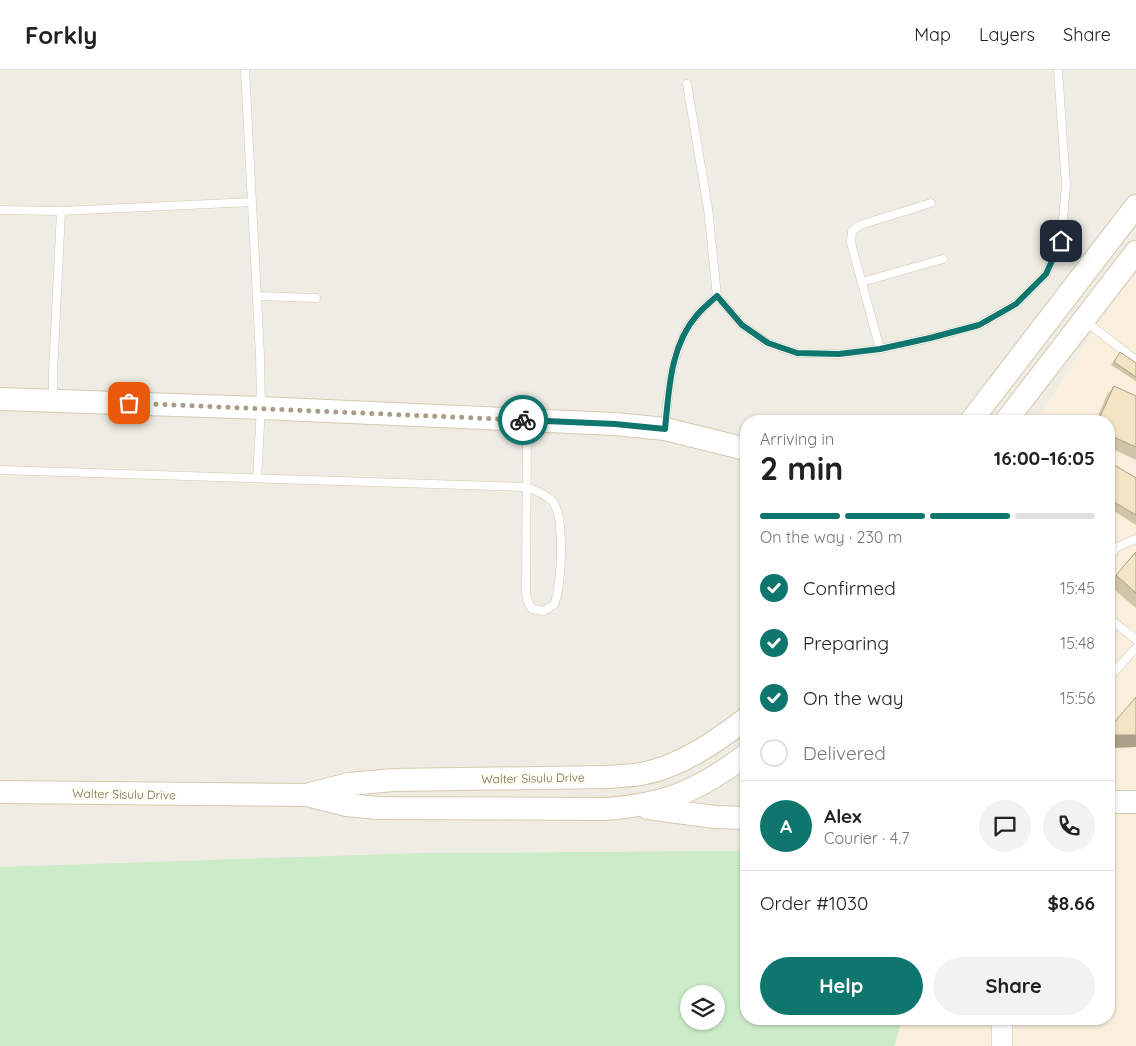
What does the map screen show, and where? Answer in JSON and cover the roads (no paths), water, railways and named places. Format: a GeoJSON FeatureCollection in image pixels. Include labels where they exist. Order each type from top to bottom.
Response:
{"type":"FeatureCollection","features":[{"type":"Feature","properties":{"kind":"main road"},"geometry":{"type":"LineString","coordinates":[[976,415],[1136,206]]}},
{"type":"Feature","properties":{"kind":"main road"},"geometry":{"type":"LineString","coordinates":[[1014,415],[1136,252]]}},
{"type":"Feature","properties":{"kind":"main road"},"geometry":{"type":"LineString","coordinates":[[0,399],[261,408],[615,424],[665,429],[740,447]]}},
{"type":"Feature","properties":{"kind":"main road","name":"Walter Sisulu Drive"},"geometry":{"type":"LineString","coordinates":[[307,795],[349,784],[393,780],[607,777],[641,774],[665,768],[691,755],[740,722]]}},
{"type":"Feature","properties":{"kind":"main road","name":"Walter Sisulu Drive"},"geometry":{"type":"LineString","coordinates":[[0,792],[307,795],[346,805],[378,808],[596,809],[634,807],[671,798],[701,786],[740,760]]}},
{"type":"Feature","properties":{"kind":"main road"},"geometry":{"type":"LineString","coordinates":[[1115,802],[1136,802]]}},
{"type":"Feature","properties":{"kind":"main road"},"geometry":{"type":"LineString","coordinates":[[634,807],[715,817],[740,818]]}},
{"type":"Feature","properties":{"kind":"street"},"geometry":{"type":"LineString","coordinates":[[1002,1025],[1002,1046]]}},
{"type":"Feature","properties":{"kind":"lane"},"geometry":{"type":"LineString","coordinates":[[245,70],[260,355],[261,408],[257,478]]}},
{"type":"Feature","properties":{"kind":"lane"},"geometry":{"type":"LineString","coordinates":[[687,84],[708,208],[717,296],[742,325],[768,343],[797,353],[839,354],[880,349],[979,325],[1016,304],[1046,274],[1061,241],[1066,185],[1058,70]]}},
{"type":"Feature","properties":{"kind":"lane"},"geometry":{"type":"LineString","coordinates":[[0,210],[61,211],[252,202]]}},
{"type":"Feature","properties":{"kind":"lane"},"geometry":{"type":"LineString","coordinates":[[880,349],[851,243],[852,231],[860,225],[931,203]]}},
{"type":"Feature","properties":{"kind":"lane"},"geometry":{"type":"LineString","coordinates":[[53,400],[61,211]]}},
{"type":"Feature","properties":{"kind":"lane"},"geometry":{"type":"LineString","coordinates":[[862,282],[943,259]]}},
{"type":"Feature","properties":{"kind":"lane"},"geometry":{"type":"LineString","coordinates":[[257,296],[316,298]]}},
{"type":"Feature","properties":{"kind":"lane"},"geometry":{"type":"LineString","coordinates":[[665,429],[669,385],[675,358],[684,334],[697,314],[717,296]]}},
{"type":"Feature","properties":{"kind":"lane"},"geometry":{"type":"LineString","coordinates":[[1084,320],[1136,360]]}},
{"type":"Feature","properties":{"kind":"lane"},"geometry":{"type":"LineString","coordinates":[[0,470],[526,487],[547,496],[551,500],[560,525],[560,585],[554,605],[543,611],[532,609],[526,598],[526,487],[526,420]]}},
{"type":"Feature","properties":{"kind":"lane"},"geometry":{"type":"LineString","coordinates":[[1115,550],[1136,539]]}},
{"type":"Feature","properties":{"kind":"lane"},"geometry":{"type":"LineString","coordinates":[[1115,623],[1136,640]]}},
{"type":"Feature","properties":{"kind":"lane"},"geometry":{"type":"LineString","coordinates":[[1115,671],[1136,648]]}}]}
